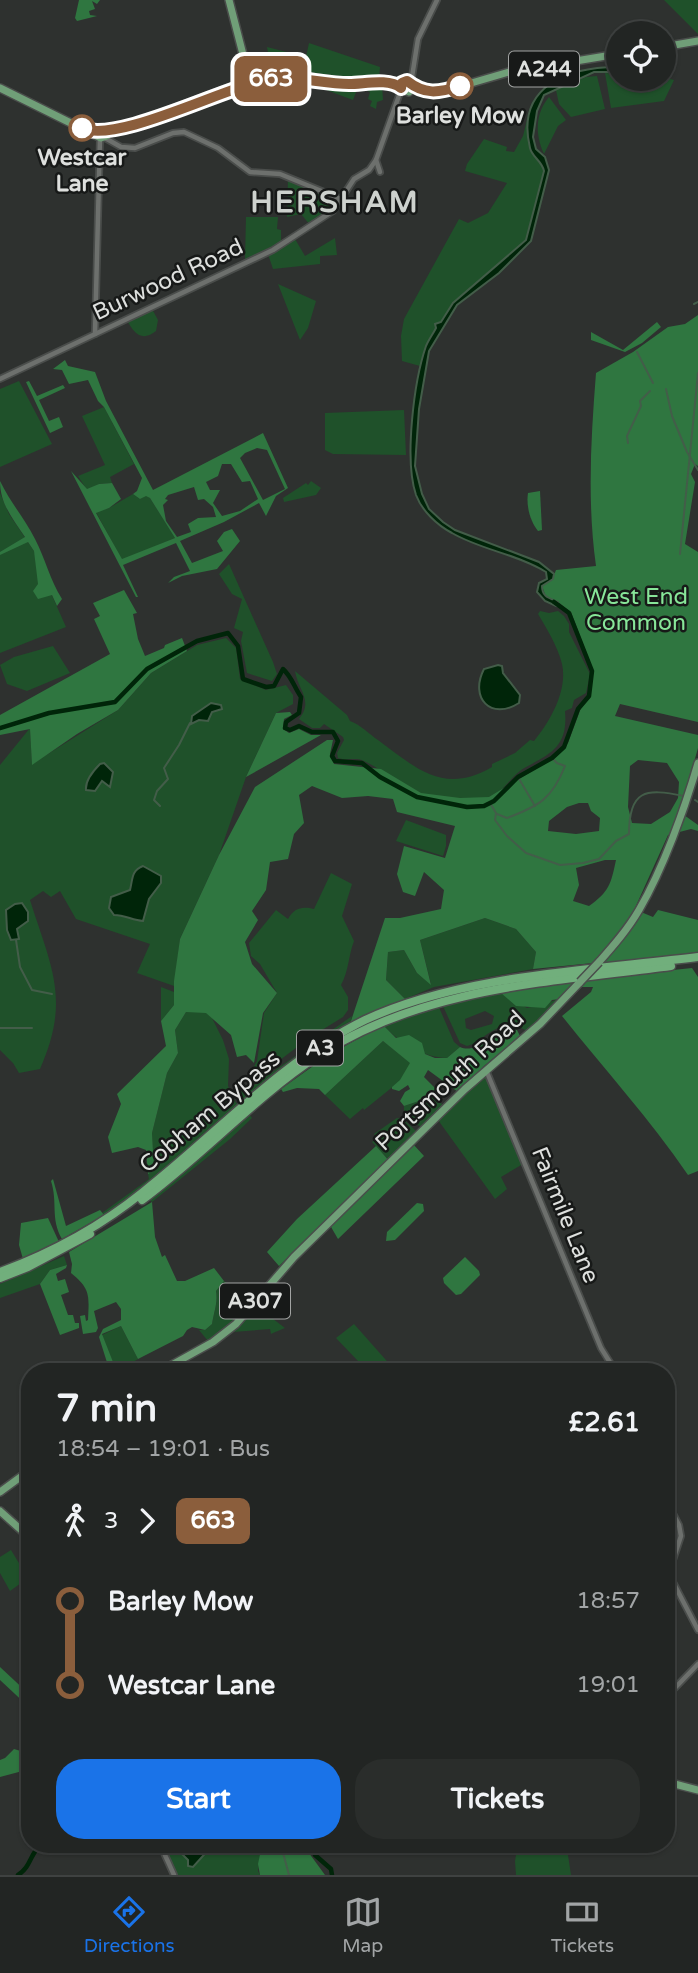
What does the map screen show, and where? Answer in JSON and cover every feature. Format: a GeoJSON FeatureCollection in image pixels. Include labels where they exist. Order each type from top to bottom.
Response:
{"type":"FeatureCollection","features":[{"type":"Feature","properties":{"kind":"highway","name":"Cobham Bypass"},"geometry":{"type":"LineString","coordinates":[[0,1272],[40,1255],[109,1217],[174,1167],[266,1087],[314,1051],[365,1021],[405,1005],[484,985],[698,960]]}},
{"type":"Feature","properties":{"kind":"highway","name":"Cobham Bypass"},"geometry":{"type":"LineString","coordinates":[[0,1278],[55,1254],[119,1217],[169,1180],[285,1080],[317,1056],[363,1030],[417,1008],[485,990],[698,960]]}},
{"type":"Feature","properties":{"kind":"main road"},"geometry":{"type":"LineString","coordinates":[[0,88],[90,132],[106,136],[255,80],[247,70],[229,1]]}},
{"type":"Feature","properties":{"kind":"main road"},"geometry":{"type":"LineString","coordinates":[[676,46],[698,42]]}},
{"type":"Feature","properties":{"kind":"main road","name":"A244"},"geometry":{"type":"LineString","coordinates":[[255,80],[282,78],[340,84],[388,83],[422,91],[447,90],[503,73],[606,58]]}},
{"type":"Feature","properties":{"kind":"main road","name":"Portsmouth Road"},"geometry":{"type":"LineString","coordinates":[[175,1363],[213,1342],[236,1324],[293,1257],[485,1069],[540,1024],[621,937],[643,902],[688,798],[698,763]]}},
{"type":"Feature","properties":{"kind":"main road"},"geometry":{"type":"LineString","coordinates":[[2,1490],[21,1476]]}},
{"type":"Feature","properties":{"kind":"main road"},"geometry":{"type":"LineString","coordinates":[[0,1511],[21,1530]]}},
{"type":"Feature","properties":{"kind":"main road"},"geometry":{"type":"LineString","coordinates":[[675,1784],[698,1790]]}},
{"type":"Feature","properties":{"kind":"street"},"geometry":{"type":"LineString","coordinates":[[380,172],[376,160],[414,66],[418,39],[437,0]]}},
{"type":"Feature","properties":{"kind":"street"},"geometry":{"type":"LineString","coordinates":[[106,136],[124,148],[137,148],[175,132],[184,132],[222,151],[247,170],[280,174],[341,199]]}},
{"type":"Feature","properties":{"kind":"street"},"geometry":{"type":"LineString","coordinates":[[95,334],[106,136]]}},
{"type":"Feature","properties":{"kind":"street","name":"Burwood Road"},"geometry":{"type":"LineString","coordinates":[[0,379],[273,250],[332,211],[354,179],[369,170],[376,160]]}},
{"type":"Feature","properties":{"kind":"street","name":"Fairmile Lane"},"geometry":{"type":"LineString","coordinates":[[485,1069],[601,1348],[611,1363]]}},
{"type":"Feature","properties":{"kind":"street"},"geometry":{"type":"LineString","coordinates":[[675,1517],[681,1536],[675,1554]]}},
{"type":"Feature","properties":{"kind":"street"},"geometry":{"type":"LineString","coordinates":[[675,1586],[698,1630]]}},
{"type":"Feature","properties":{"kind":"street"},"geometry":{"type":"LineString","coordinates":[[675,1688],[698,1664]]}},
{"type":"Feature","properties":{"kind":"street"},"geometry":{"type":"LineString","coordinates":[[164,1853],[174,1875]]}},
{"type":"Feature","properties":{"kind":"shaded area"},"geometry":{"type":"Polygon","coordinates":[[[664,0],[698,0],[698,34],[664,0]]]}},
{"type":"Feature","properties":{"kind":"shaded area"},"geometry":{"type":"Polygon","coordinates":[[[309,43],[380,67],[379,78],[352,79],[277,71],[276,68],[271,68],[267,47],[306,57],[309,43]]]}},
{"type":"Feature","properties":{"kind":"shaded area"},"geometry":{"type":"Polygon","coordinates":[[[606,68],[606,72],[594,72],[544,95],[537,111],[533,137],[536,149],[545,157],[549,170],[531,241],[499,273],[457,305],[429,351],[419,409],[415,466],[429,509],[455,530],[539,562],[554,574],[553,579],[542,586],[542,590],[549,598],[558,602],[556,606],[545,601],[537,592],[539,583],[547,579],[546,572],[452,533],[436,522],[422,507],[412,480],[412,420],[422,361],[426,346],[436,328],[435,324],[441,322],[453,303],[526,240],[544,171],[530,148],[527,127],[530,109],[538,95],[550,84],[564,76],[606,68]]]}},
{"type":"Feature","properties":{"kind":"shaded area"},"geometry":{"type":"Polygon","coordinates":[[[597,76],[605,109],[571,117],[559,104],[556,90],[586,77],[597,76]]]}},
{"type":"Feature","properties":{"kind":"shaded area"},"geometry":{"type":"Polygon","coordinates":[[[310,82],[382,85],[383,100],[377,102],[376,109],[370,106],[370,92],[358,87],[353,100],[310,82]]]}},
{"type":"Feature","properties":{"kind":"shaded area"},"geometry":{"type":"Polygon","coordinates":[[[608,91],[669,91],[664,101],[611,108],[608,91]]]}},
{"type":"Feature","properties":{"kind":"shaded area"},"geometry":{"type":"Polygon","coordinates":[[[549,97],[566,120],[558,126],[544,154],[538,124],[541,110],[549,97]]]}},
{"type":"Feature","properties":{"kind":"shaded area"},"geometry":{"type":"Polygon","coordinates":[[[528,116],[530,148],[544,171],[526,240],[453,303],[427,345],[420,366],[402,361],[401,336],[404,319],[459,219],[468,223],[488,213],[507,183],[465,171],[467,164],[484,139],[507,147],[506,151],[514,152],[523,136],[528,116]]]}},
{"type":"Feature","properties":{"kind":"shaded area"},"geometry":{"type":"Polygon","coordinates":[[[288,178],[336,200],[336,205],[310,225],[301,214],[287,217],[288,178]]]}},
{"type":"Feature","properties":{"kind":"shaded area"},"geometry":{"type":"Polygon","coordinates":[[[246,217],[278,217],[277,229],[281,230],[281,242],[245,260],[246,217]]]}},
{"type":"Feature","properties":{"kind":"shaded area"},"geometry":{"type":"Polygon","coordinates":[[[335,238],[337,255],[320,256],[320,264],[273,269],[268,254],[295,239],[305,256],[335,238]]]}},
{"type":"Feature","properties":{"kind":"shaded area"},"geometry":{"type":"Polygon","coordinates":[[[278,284],[316,301],[308,328],[300,340],[278,284]]]}},
{"type":"Feature","properties":{"kind":"shaded area"},"geometry":{"type":"Polygon","coordinates":[[[152,309],[158,320],[156,331],[147,336],[139,335],[127,320],[152,309]]]}},
{"type":"Feature","properties":{"kind":"shaded area"},"geometry":{"type":"Polygon","coordinates":[[[19,381],[52,444],[0,467],[0,389],[19,381]]]}},
{"type":"Feature","properties":{"kind":"shaded area"},"geometry":{"type":"Polygon","coordinates":[[[104,407],[134,464],[110,477],[112,483],[99,484],[87,490],[78,476],[105,465],[82,416],[104,407]]]}},
{"type":"Feature","properties":{"kind":"shaded area"},"geometry":{"type":"Polygon","coordinates":[[[404,410],[406,455],[333,454],[325,450],[325,413],[404,410]]]}},
{"type":"Feature","properties":{"kind":"shaded area"},"geometry":{"type":"Polygon","coordinates":[[[311,481],[321,488],[316,495],[284,502],[283,498],[311,481]]]}},
{"type":"Feature","properties":{"kind":"shaded area"},"geometry":{"type":"Polygon","coordinates":[[[0,493],[9,514],[34,551],[66,627],[0,653],[0,493]]]}},
{"type":"Feature","properties":{"kind":"shaded area"},"geometry":{"type":"Polygon","coordinates":[[[133,494],[140,499],[146,495],[150,498],[175,538],[122,560],[96,512],[133,494]]]}},
{"type":"Feature","properties":{"kind":"shaded area"},"geometry":{"type":"Polygon","coordinates":[[[229,564],[273,662],[277,674],[272,681],[247,673],[241,641],[243,632],[234,628],[242,599],[232,594],[219,574],[229,564]]]}},
{"type":"Feature","properties":{"kind":"shaded area"},"geometry":{"type":"Polygon","coordinates":[[[540,611],[558,611],[569,624],[569,632],[590,674],[586,693],[574,700],[572,708],[565,711],[564,732],[557,746],[521,770],[495,795],[455,799],[420,793],[364,761],[338,758],[337,753],[343,737],[324,724],[320,728],[312,728],[299,719],[305,701],[295,671],[347,715],[350,721],[419,769],[445,778],[459,779],[475,775],[515,753],[530,740],[534,741],[546,725],[560,695],[562,664],[538,614],[540,611]]]}},
{"type":"Feature","properties":{"kind":"shaded area"},"geometry":{"type":"Polygon","coordinates":[[[226,638],[236,648],[240,679],[266,690],[286,685],[293,695],[293,704],[276,713],[246,777],[219,855],[180,939],[174,986],[137,973],[150,944],[76,919],[60,891],[51,897],[43,891],[30,900],[51,964],[56,1002],[54,1022],[40,1069],[19,1073],[0,1050],[0,765],[30,728],[32,764],[118,710],[151,673],[197,645],[226,638]]]}},
{"type":"Feature","properties":{"kind":"shaded area"},"geometry":{"type":"Polygon","coordinates":[[[53,646],[70,673],[27,691],[7,684],[0,665],[14,657],[53,646]]]}},
{"type":"Feature","properties":{"kind":"shaded area"},"geometry":{"type":"Polygon","coordinates":[[[502,666],[503,673],[520,695],[519,703],[509,708],[492,708],[485,704],[481,697],[479,689],[484,669],[502,666]]]}},
{"type":"Feature","properties":{"kind":"shaded area"},"geometry":{"type":"Polygon","coordinates":[[[211,703],[221,705],[222,709],[212,712],[208,721],[199,720],[191,724],[192,716],[211,703]]]}},
{"type":"Feature","properties":{"kind":"shaded area"},"geometry":{"type":"Polygon","coordinates":[[[104,763],[113,772],[110,787],[102,781],[95,791],[86,790],[90,776],[104,763]]]}},
{"type":"Feature","properties":{"kind":"shaded area"},"geometry":{"type":"Polygon","coordinates":[[[406,820],[446,835],[443,856],[396,841],[406,820]]]}},
{"type":"Feature","properties":{"kind":"shaded area"},"geometry":{"type":"Polygon","coordinates":[[[143,866],[161,876],[161,883],[149,899],[143,921],[114,915],[109,908],[111,897],[130,890],[134,873],[143,866]]]}},
{"type":"Feature","properties":{"kind":"shaded area"},"geometry":{"type":"Polygon","coordinates":[[[331,873],[352,884],[342,916],[354,941],[341,985],[348,997],[348,1010],[343,1017],[309,1038],[255,1079],[247,1078],[257,1061],[264,1013],[277,993],[260,964],[251,956],[249,943],[276,910],[288,919],[299,909],[314,909],[331,873]]]}},
{"type":"Feature","properties":{"kind":"shaded area"},"geometry":{"type":"Polygon","coordinates":[[[22,903],[28,912],[28,921],[17,929],[19,939],[11,940],[7,930],[6,910],[22,903]]]}},
{"type":"Feature","properties":{"kind":"shaded area"},"geometry":{"type":"Polygon","coordinates":[[[485,918],[516,929],[536,952],[533,969],[434,987],[405,999],[386,980],[388,952],[404,950],[417,973],[431,984],[420,940],[485,918]]]}},
{"type":"Feature","properties":{"kind":"shaded area"},"geometry":{"type":"Polygon","coordinates":[[[161,987],[174,992],[174,1005],[161,1021],[161,987]]]}},
{"type":"Feature","properties":{"kind":"shaded area"},"geometry":{"type":"Polygon","coordinates":[[[501,993],[527,1008],[560,999],[527,1031],[519,1027],[505,1026],[467,1046],[460,1043],[442,1004],[501,993]],[[485,1011],[465,1019],[466,1028],[471,1030],[492,1024],[494,1016],[485,1011]]]}},
{"type":"Feature","properties":{"kind":"shaded area"},"geometry":{"type":"Polygon","coordinates":[[[438,1005],[454,1042],[460,1047],[447,1058],[412,1048],[383,1025],[438,1005]]]}},
{"type":"Feature","properties":{"kind":"shaded area"},"geometry":{"type":"Polygon","coordinates":[[[186,1012],[206,1012],[212,1018],[229,1059],[228,1086],[236,1103],[241,1105],[151,1183],[104,1215],[102,1213],[149,1179],[148,1174],[153,1171],[152,1133],[167,1073],[178,1053],[175,1030],[186,1012]]]}},
{"type":"Feature","properties":{"kind":"shaded area"},"geometry":{"type":"Polygon","coordinates":[[[352,1016],[350,1024],[245,1102],[236,1090],[240,1086],[254,1085],[352,1016]]]}},
{"type":"Feature","properties":{"kind":"shaded area"},"geometry":{"type":"Polygon","coordinates":[[[383,1041],[411,1063],[400,1081],[350,1119],[325,1095],[383,1041]]]}},
{"type":"Feature","properties":{"kind":"shaded area"},"geometry":{"type":"Polygon","coordinates":[[[485,1073],[523,1164],[501,1177],[507,1189],[495,1199],[438,1120],[485,1073]]]}},
{"type":"Feature","properties":{"kind":"shaded area"},"geometry":{"type":"Polygon","coordinates":[[[434,1096],[444,1106],[421,1127],[404,1116],[404,1106],[434,1096]]]}},
{"type":"Feature","properties":{"kind":"shaded area"},"geometry":{"type":"Polygon","coordinates":[[[249,1114],[252,1118],[230,1139],[152,1202],[150,1200],[249,1114]]]}},
{"type":"Feature","properties":{"kind":"shaded area"},"geometry":{"type":"Polygon","coordinates":[[[397,1118],[404,1120],[416,1131],[388,1159],[372,1142],[377,1138],[374,1134],[397,1118]]]}},
{"type":"Feature","properties":{"kind":"shaded area"},"geometry":{"type":"Polygon","coordinates":[[[64,1256],[67,1265],[50,1270],[40,1284],[0,1298],[0,1284],[64,1256]]]}},
{"type":"Feature","properties":{"kind":"shaded area"},"geometry":{"type":"Polygon","coordinates":[[[224,1281],[240,1295],[245,1309],[225,1330],[208,1341],[199,1330],[205,1330],[212,1324],[216,1291],[224,1281]]]}},
{"type":"Feature","properties":{"kind":"shaded area"},"geometry":{"type":"Polygon","coordinates":[[[256,1306],[285,1328],[271,1334],[270,1329],[233,1332],[256,1306]]]}},
{"type":"Feature","properties":{"kind":"shaded area"},"geometry":{"type":"Polygon","coordinates":[[[354,1324],[389,1363],[355,1363],[358,1361],[336,1338],[354,1324]]]}},
{"type":"Feature","properties":{"kind":"shaded area"},"geometry":{"type":"Polygon","coordinates":[[[121,1326],[138,1359],[132,1363],[113,1363],[102,1335],[121,1326]]]}},
{"type":"Feature","properties":{"kind":"shaded area"},"geometry":{"type":"Polygon","coordinates":[[[11,1550],[21,1566],[21,1583],[10,1591],[0,1573],[0,1557],[11,1550]]]}},
{"type":"Feature","properties":{"kind":"shaded area"},"geometry":{"type":"Polygon","coordinates":[[[168,1853],[261,1853],[258,1871],[260,1875],[177,1875],[168,1853]]]}},
{"type":"Feature","properties":{"kind":"shaded area"},"geometry":{"type":"Polygon","coordinates":[[[181,1853],[206,1853],[193,1867],[188,1866],[188,1860],[181,1853]]]}},
{"type":"Feature","properties":{"kind":"shaded area"},"geometry":{"type":"Polygon","coordinates":[[[516,1853],[564,1853],[568,1855],[571,1875],[516,1875],[516,1853]]]}},
{"type":"Feature","properties":{"kind":"green space"},"geometry":{"type":"Polygon","coordinates":[[[79,0],[100,0],[97,4],[92,1],[95,9],[89,11],[90,15],[97,16],[77,21],[75,18],[79,0]]]}},
{"type":"Feature","properties":{"kind":"green space","name":"West End Common"},"geometry":{"type":"Polygon","coordinates":[[[698,315],[698,466],[695,464],[691,474],[695,482],[685,544],[698,552],[698,722],[620,704],[615,716],[698,735],[698,748],[687,787],[684,815],[698,825],[698,831],[691,829],[668,835],[630,919],[593,963],[533,969],[536,952],[516,929],[485,918],[420,940],[431,985],[417,973],[404,950],[388,952],[386,980],[405,999],[350,1024],[385,918],[400,918],[441,909],[444,890],[424,872],[415,896],[403,892],[397,874],[404,846],[445,858],[455,826],[397,812],[393,799],[368,796],[342,798],[312,786],[299,795],[304,823],[294,834],[288,859],[270,862],[266,890],[252,911],[258,920],[245,942],[252,964],[277,993],[263,1013],[254,1063],[246,1055],[237,1057],[231,1035],[206,1013],[186,1012],[175,1030],[178,1053],[167,1073],[152,1133],[154,1171],[148,1174],[146,1150],[138,1147],[112,1153],[108,1137],[121,1104],[117,1094],[166,1046],[161,1021],[174,1005],[174,981],[180,939],[219,855],[255,787],[327,740],[333,740],[330,754],[334,764],[381,769],[421,793],[460,798],[489,797],[557,756],[568,743],[581,708],[590,698],[593,670],[571,612],[546,597],[542,586],[553,578],[556,570],[596,566],[591,445],[596,373],[633,352],[668,327],[685,324],[698,315]],[[638,760],[630,766],[628,807],[632,823],[651,824],[670,812],[678,798],[679,782],[667,763],[638,760]],[[588,803],[567,807],[549,821],[548,831],[576,834],[599,831],[600,818],[591,811],[588,803]],[[605,860],[576,868],[579,885],[573,901],[589,906],[608,887],[616,860],[605,860]]]}},
{"type":"Feature","properties":{"kind":"green space"},"geometry":{"type":"Polygon","coordinates":[[[657,322],[661,327],[642,343],[625,352],[591,340],[591,332],[623,350],[657,322]]]}},
{"type":"Feature","properties":{"kind":"green space"},"geometry":{"type":"Polygon","coordinates":[[[65,360],[68,366],[95,372],[106,401],[153,490],[263,433],[288,488],[276,496],[266,516],[259,503],[180,541],[192,563],[223,551],[217,541],[224,532],[232,529],[240,541],[217,569],[182,576],[168,583],[174,577],[190,571],[176,543],[123,565],[136,597],[71,471],[87,489],[112,483],[121,499],[96,513],[122,559],[175,538],[150,498],[146,496],[140,499],[133,494],[142,478],[88,380],[69,384],[62,370],[53,369],[65,360]],[[257,448],[240,458],[263,500],[285,489],[267,450],[257,448]],[[222,464],[218,476],[206,482],[210,490],[220,490],[213,503],[222,516],[240,511],[258,499],[250,481],[242,482],[231,464],[222,464]],[[194,487],[168,495],[165,499],[168,500],[163,505],[166,521],[177,537],[191,532],[188,524],[198,518],[216,517],[213,507],[204,499],[198,500],[194,487]]]}},
{"type":"Feature","properties":{"kind":"green space"},"geometry":{"type":"Polygon","coordinates":[[[29,381],[37,396],[63,385],[65,388],[39,400],[49,421],[59,417],[63,427],[50,433],[26,382],[29,381]]]}},
{"type":"Feature","properties":{"kind":"green space"},"geometry":{"type":"Polygon","coordinates":[[[0,481],[39,546],[62,599],[57,606],[52,595],[38,599],[33,591],[38,584],[34,551],[28,542],[0,555],[0,552],[25,537],[5,504],[0,481]]]}},
{"type":"Feature","properties":{"kind":"green space"},"geometry":{"type":"Polygon","coordinates":[[[540,491],[542,530],[538,531],[528,508],[528,493],[540,491]]]}},
{"type":"Feature","properties":{"kind":"green space"},"geometry":{"type":"Polygon","coordinates":[[[124,590],[137,613],[133,614],[145,656],[182,638],[187,651],[151,673],[118,710],[32,765],[30,729],[0,735],[0,715],[110,654],[94,619],[100,616],[93,603],[124,590]]]}},
{"type":"Feature","properties":{"kind":"green space"},"geometry":{"type":"Polygon","coordinates":[[[290,712],[292,715],[284,719],[283,729],[289,733],[299,729],[311,735],[321,735],[246,777],[276,713],[290,712]]]}},
{"type":"Feature","properties":{"kind":"green space"},"geometry":{"type":"Polygon","coordinates":[[[658,910],[698,920],[698,952],[601,965],[641,912],[653,917],[658,910]]]}},
{"type":"Feature","properties":{"kind":"green space"},"geometry":{"type":"Polygon","coordinates":[[[692,968],[698,977],[698,1171],[688,1175],[643,1114],[562,1016],[591,992],[593,987],[580,987],[588,979],[692,968]]]}},
{"type":"Feature","properties":{"kind":"green space"},"geometry":{"type":"Polygon","coordinates":[[[576,982],[560,999],[552,1000],[545,1008],[516,1006],[501,993],[576,982]]]}},
{"type":"Feature","properties":{"kind":"green space"},"geometry":{"type":"Polygon","coordinates":[[[383,1025],[396,1038],[409,1035],[422,1043],[425,1054],[435,1058],[447,1058],[460,1047],[466,1049],[477,1046],[504,1028],[517,1030],[520,1036],[458,1092],[428,1070],[424,1077],[436,1089],[432,1094],[434,1096],[404,1106],[400,1101],[410,1089],[408,1085],[399,1091],[392,1087],[400,1080],[410,1063],[383,1041],[325,1095],[319,1089],[297,1088],[283,1092],[281,1089],[327,1056],[383,1025]]]}},
{"type":"Feature","properties":{"kind":"green space"},"geometry":{"type":"Polygon","coordinates":[[[413,1144],[424,1156],[338,1239],[327,1220],[279,1266],[267,1252],[297,1219],[376,1146],[391,1163],[413,1144]]]}},
{"type":"Feature","properties":{"kind":"green space"},"geometry":{"type":"Polygon","coordinates":[[[53,1179],[66,1226],[100,1210],[104,1215],[62,1239],[55,1217],[51,1181],[53,1179]]]}},
{"type":"Feature","properties":{"kind":"green space"},"geometry":{"type":"Polygon","coordinates":[[[152,1202],[155,1237],[162,1257],[165,1255],[177,1281],[185,1281],[214,1268],[224,1281],[216,1291],[212,1324],[205,1330],[192,1327],[183,1336],[138,1359],[121,1326],[102,1334],[113,1363],[107,1363],[99,1337],[103,1329],[121,1320],[121,1309],[116,1302],[94,1311],[98,1328],[96,1332],[83,1334],[80,1316],[85,1315],[86,1321],[88,1320],[88,1299],[82,1284],[71,1273],[69,1252],[152,1202]]]}},
{"type":"Feature","properties":{"kind":"green space"},"geometry":{"type":"Polygon","coordinates":[[[417,1203],[423,1204],[424,1211],[395,1240],[386,1241],[387,1232],[417,1203]]]}},
{"type":"Feature","properties":{"kind":"green space"},"geometry":{"type":"Polygon","coordinates":[[[48,1218],[59,1242],[23,1259],[19,1245],[21,1223],[48,1218]]]}},
{"type":"Feature","properties":{"kind":"green space"},"geometry":{"type":"Polygon","coordinates":[[[465,1257],[480,1275],[461,1294],[456,1295],[444,1283],[443,1278],[465,1257]]]}},
{"type":"Feature","properties":{"kind":"green space"},"geometry":{"type":"Polygon","coordinates":[[[67,1265],[56,1274],[58,1281],[65,1279],[69,1292],[61,1295],[68,1315],[73,1315],[79,1328],[60,1335],[40,1284],[50,1270],[67,1265]]]}},
{"type":"Feature","properties":{"kind":"green space"},"geometry":{"type":"Polygon","coordinates":[[[0,1667],[21,1687],[21,1700],[0,1680],[0,1667]]]}},
{"type":"Feature","properties":{"kind":"green space"},"geometry":{"type":"Polygon","coordinates":[[[14,1749],[21,1751],[21,1771],[0,1777],[0,1760],[14,1749]]]}},
{"type":"Feature","properties":{"kind":"green space"},"geometry":{"type":"Polygon","coordinates":[[[260,1853],[309,1853],[325,1875],[260,1875],[258,1864],[260,1853]]]}},
{"type":"Feature","properties":{"kind":"waterway"},"geometry":{"type":"LineString","coordinates":[[694,304],[698,302]]}},
{"type":"Feature","properties":{"kind":"waterway"},"geometry":{"type":"LineString","coordinates":[[637,352],[653,383]]}},
{"type":"Feature","properties":{"kind":"waterway"},"geometry":{"type":"LineString","coordinates":[[680,554],[698,373]]}},
{"type":"Feature","properties":{"kind":"waterway"},"geometry":{"type":"LineString","coordinates":[[666,389],[672,416],[687,452],[698,470]]}},
{"type":"Feature","properties":{"kind":"waterway"},"geometry":{"type":"LineString","coordinates":[[628,443],[627,436],[641,406],[640,401],[650,391]]}},
{"type":"Feature","properties":{"kind":"waterway"},"geometry":{"type":"LineString","coordinates":[[0,728],[49,713],[115,702],[147,669],[197,641],[228,633],[238,646],[243,679],[266,687],[274,686],[283,669],[291,679],[301,697],[299,713],[286,722],[285,728],[290,730],[299,726],[312,732],[333,732],[338,741],[332,756],[335,761],[362,763],[380,777],[417,797],[467,807],[484,806],[494,801],[518,777],[552,758],[564,747],[578,709],[589,696],[592,671],[569,613],[554,602]]}},
{"type":"Feature","properties":{"kind":"waterway"},"geometry":{"type":"LineString","coordinates":[[160,806],[154,800],[157,791],[168,779],[164,768],[190,723]]}},
{"type":"Feature","properties":{"kind":"waterway"},"geometry":{"type":"LineString","coordinates":[[497,814],[507,818],[536,805],[549,794],[565,766],[552,758]]}},
{"type":"Feature","properties":{"kind":"waterway"},"geometry":{"type":"LineString","coordinates":[[518,777],[535,806]]}},
{"type":"Feature","properties":{"kind":"waterway"},"geometry":{"type":"LineString","coordinates":[[490,803],[496,813],[495,820],[507,836],[526,853],[560,865],[599,859],[616,841],[629,834],[632,808],[642,795],[659,792],[684,796]]}},
{"type":"Feature","properties":{"kind":"waterway"},"geometry":{"type":"LineString","coordinates":[[16,940],[20,967],[32,990],[52,994]]}},
{"type":"Feature","properties":{"kind":"waterway"},"geometry":{"type":"LineString","coordinates":[[0,1028],[32,1028]]}},
{"type":"Feature","properties":{"kind":"waterway"},"geometry":{"type":"LineString","coordinates":[[18,1875],[26,1868],[34,1853]]}},
{"type":"Feature","properties":{"kind":"waterway"},"geometry":{"type":"LineString","coordinates":[[283,1853],[289,1875]]}},
{"type":"Feature","properties":{"kind":"waterway"},"geometry":{"type":"LineString","coordinates":[[315,1853],[331,1869],[332,1875]]}},
{"type":"Feature","properties":{"kind":"bus line","name":"663"},"geometry":{"type":"LineString","coordinates":[[82,128],[99,132],[122,128],[220,93],[273,78],[340,84],[391,83],[401,88],[401,84],[407,81],[425,92],[460,86]]}},
{"type":"Feature","properties":{"kind":"place","name":"Barley Mow"},"geometry":{"type":"Point","coordinates":[460,86]}},
{"type":"Feature","properties":{"kind":"place","name":"Westcar Lane"},"geometry":{"type":"Point","coordinates":[82,128]}},
{"type":"Feature","properties":{"kind":"district","name":"HERSHAM"},"geometry":{"type":"Point","coordinates":[335,202]}}]}
